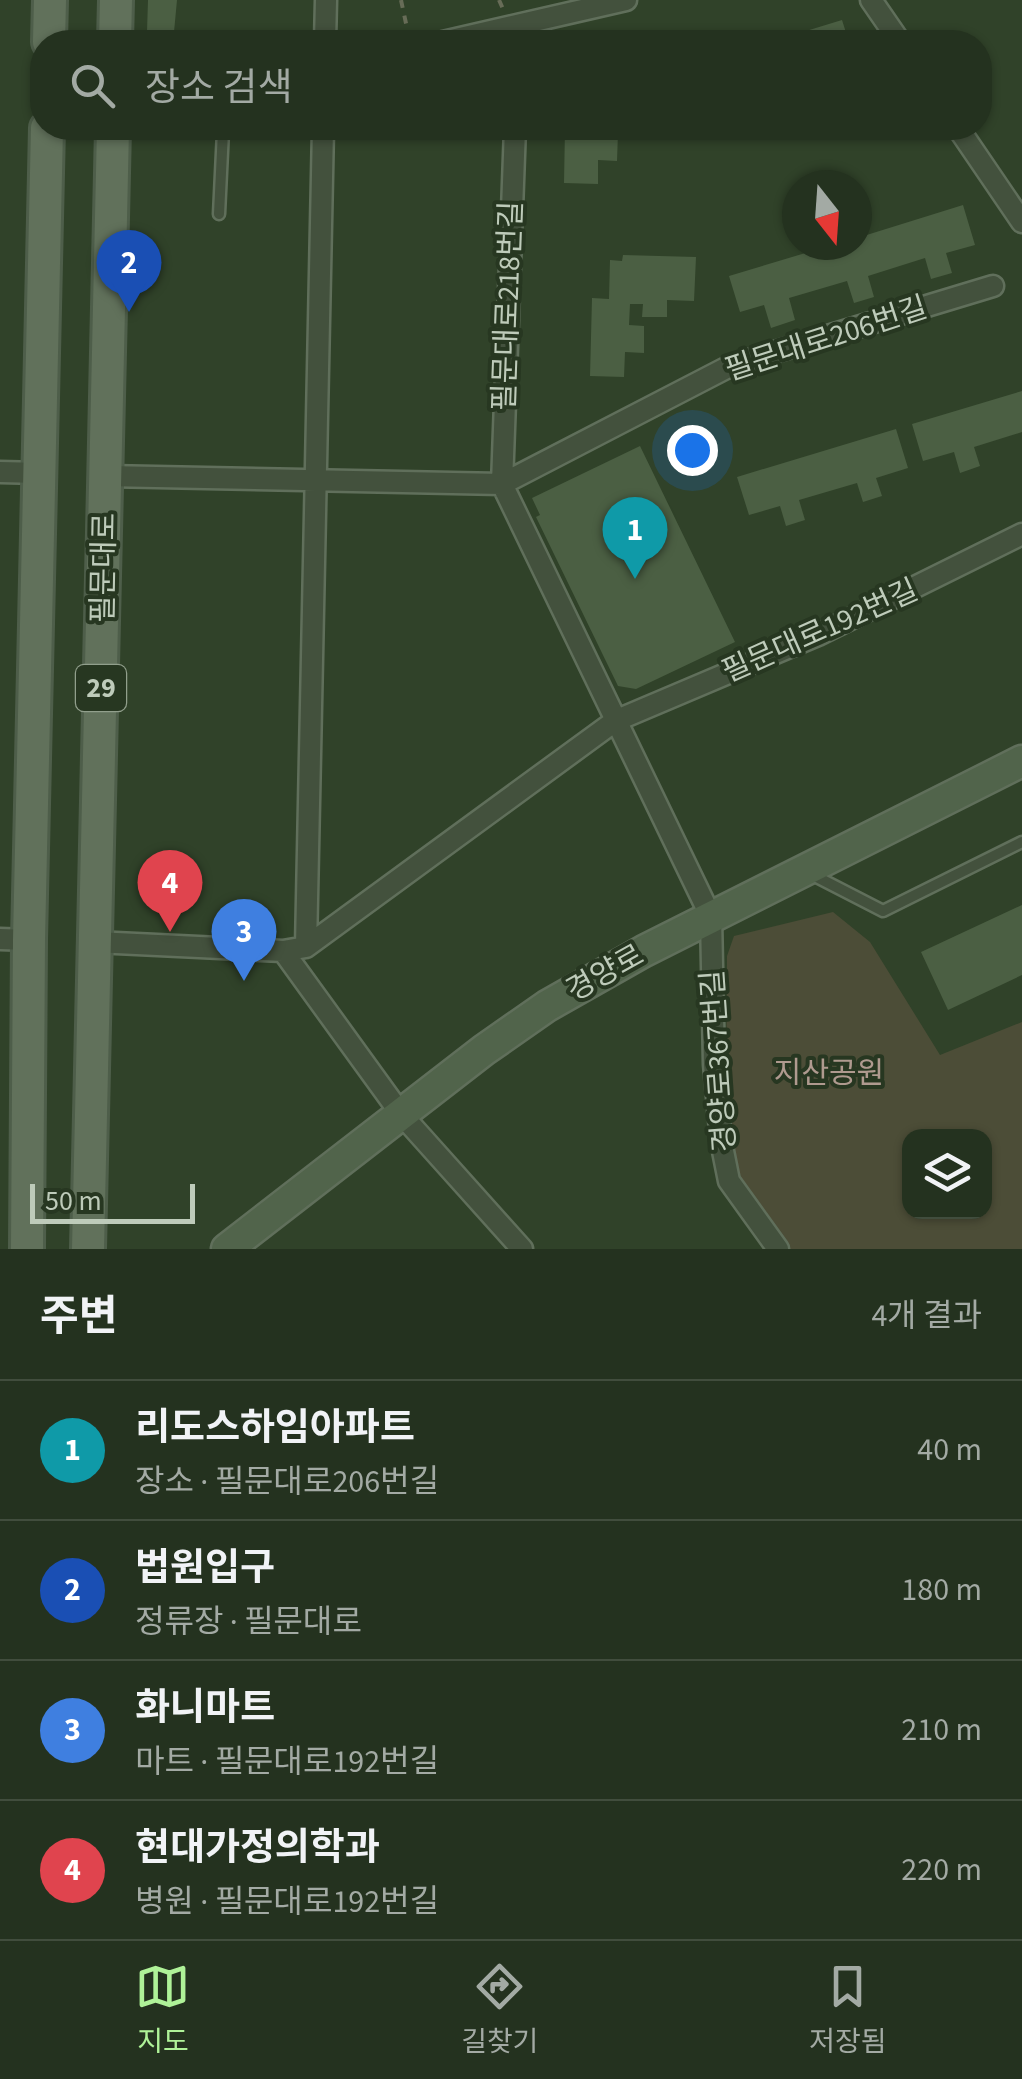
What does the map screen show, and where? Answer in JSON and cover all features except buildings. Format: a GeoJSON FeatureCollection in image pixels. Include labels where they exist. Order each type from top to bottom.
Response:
{"type":"FeatureCollection","features":[{"type":"Feature","properties":{"kind":"main road"},"geometry":{"type":"LineString","coordinates":[[49,30],[50,0]]}},
{"type":"Feature","properties":{"kind":"main road"},"geometry":{"type":"LineString","coordinates":[[115,30],[116,0]]}},
{"type":"Feature","properties":{"kind":"main road","name":"29"},"geometry":{"type":"LineString","coordinates":[[27,1249],[14,939],[40,473],[47,140]]}},
{"type":"Feature","properties":{"kind":"main road","name":"필문대로"},"geometry":{"type":"LineString","coordinates":[[88,1249],[113,140]]}},
{"type":"Feature","properties":{"kind":"street"},"geometry":{"type":"LineString","coordinates":[[325,30],[326,0]]}},
{"type":"Feature","properties":{"kind":"street"},"geometry":{"type":"LineString","coordinates":[[530,30],[626,0]]}},
{"type":"Feature","properties":{"kind":"street"},"geometry":{"type":"LineString","coordinates":[[871,0],[892,30]]}},
{"type":"Feature","properties":{"kind":"street"},"geometry":{"type":"LineString","coordinates":[[306,947],[323,140]]}},
{"type":"Feature","properties":{"kind":"street","name":"필문대로218번길"},"geometry":{"type":"LineString","coordinates":[[502,484],[515,140]]}},
{"type":"Feature","properties":{"kind":"street"},"geometry":{"type":"LineString","coordinates":[[966,140],[1022,222]]}},
{"type":"Feature","properties":{"kind":"street","name":"필문대로206번길"},"geometry":{"type":"LineString","coordinates":[[106,476],[502,484],[732,365],[993,286]]}},
{"type":"Feature","properties":{"kind":"street"},"geometry":{"type":"LineString","coordinates":[[0,472],[40,473]]}},
{"type":"Feature","properties":{"kind":"street"},"geometry":{"type":"LineString","coordinates":[[502,484],[711,918]]}},
{"type":"Feature","properties":{"kind":"street","name":"필문대로192번길"},"geometry":{"type":"LineString","coordinates":[[95,942],[283,950],[306,947],[616,720],[818,636],[1022,534]]}},
{"type":"Feature","properties":{"kind":"street","name":"경양로"},"geometry":{"type":"LineString","coordinates":[[228,1249],[547,1006],[644,951],[1022,761]]}},
{"type":"Feature","properties":{"kind":"street","name":"경양로367번길"},"geometry":{"type":"LineString","coordinates":[[711,918],[715,1081],[729,1181],[778,1249]]}},
{"type":"Feature","properties":{"kind":"street"},"geometry":{"type":"LineString","coordinates":[[283,950],[401,1114],[522,1249]]}},
{"type":"Feature","properties":{"kind":"lane"},"geometry":{"type":"LineString","coordinates":[[219,214],[223,140]]}},
{"type":"Feature","properties":{"kind":"lane"},"geometry":{"type":"LineString","coordinates":[[806,872],[884,912],[1022,842]]}},
{"type":"Feature","properties":{"kind":"path"},"geometry":{"type":"LineString","coordinates":[[400,0],[407,30]]}},
{"type":"Feature","properties":{"kind":"green space","name":"지산공원"},"geometry":{"type":"Polygon","coordinates":[[[833,912],[870,942],[940,1055],[1022,1022],[1022,1249],[790,1249],[769,1224],[736,1170],[726,1129],[727,956],[734,936],[833,912]]]}},
{"type":"Feature","properties":{"kind":"place","name":"법원입구"},"geometry":{"type":"Point","coordinates":[129,312]}},
{"type":"Feature","properties":{"kind":"place","name":"리도스하임아파트"},"geometry":{"type":"Point","coordinates":[635,579]}},
{"type":"Feature","properties":{"kind":"place","name":"현대가정의학과"},"geometry":{"type":"Point","coordinates":[170,932]}},
{"type":"Feature","properties":{"kind":"place","name":"화니마트"},"geometry":{"type":"Point","coordinates":[244,981]}}]}
